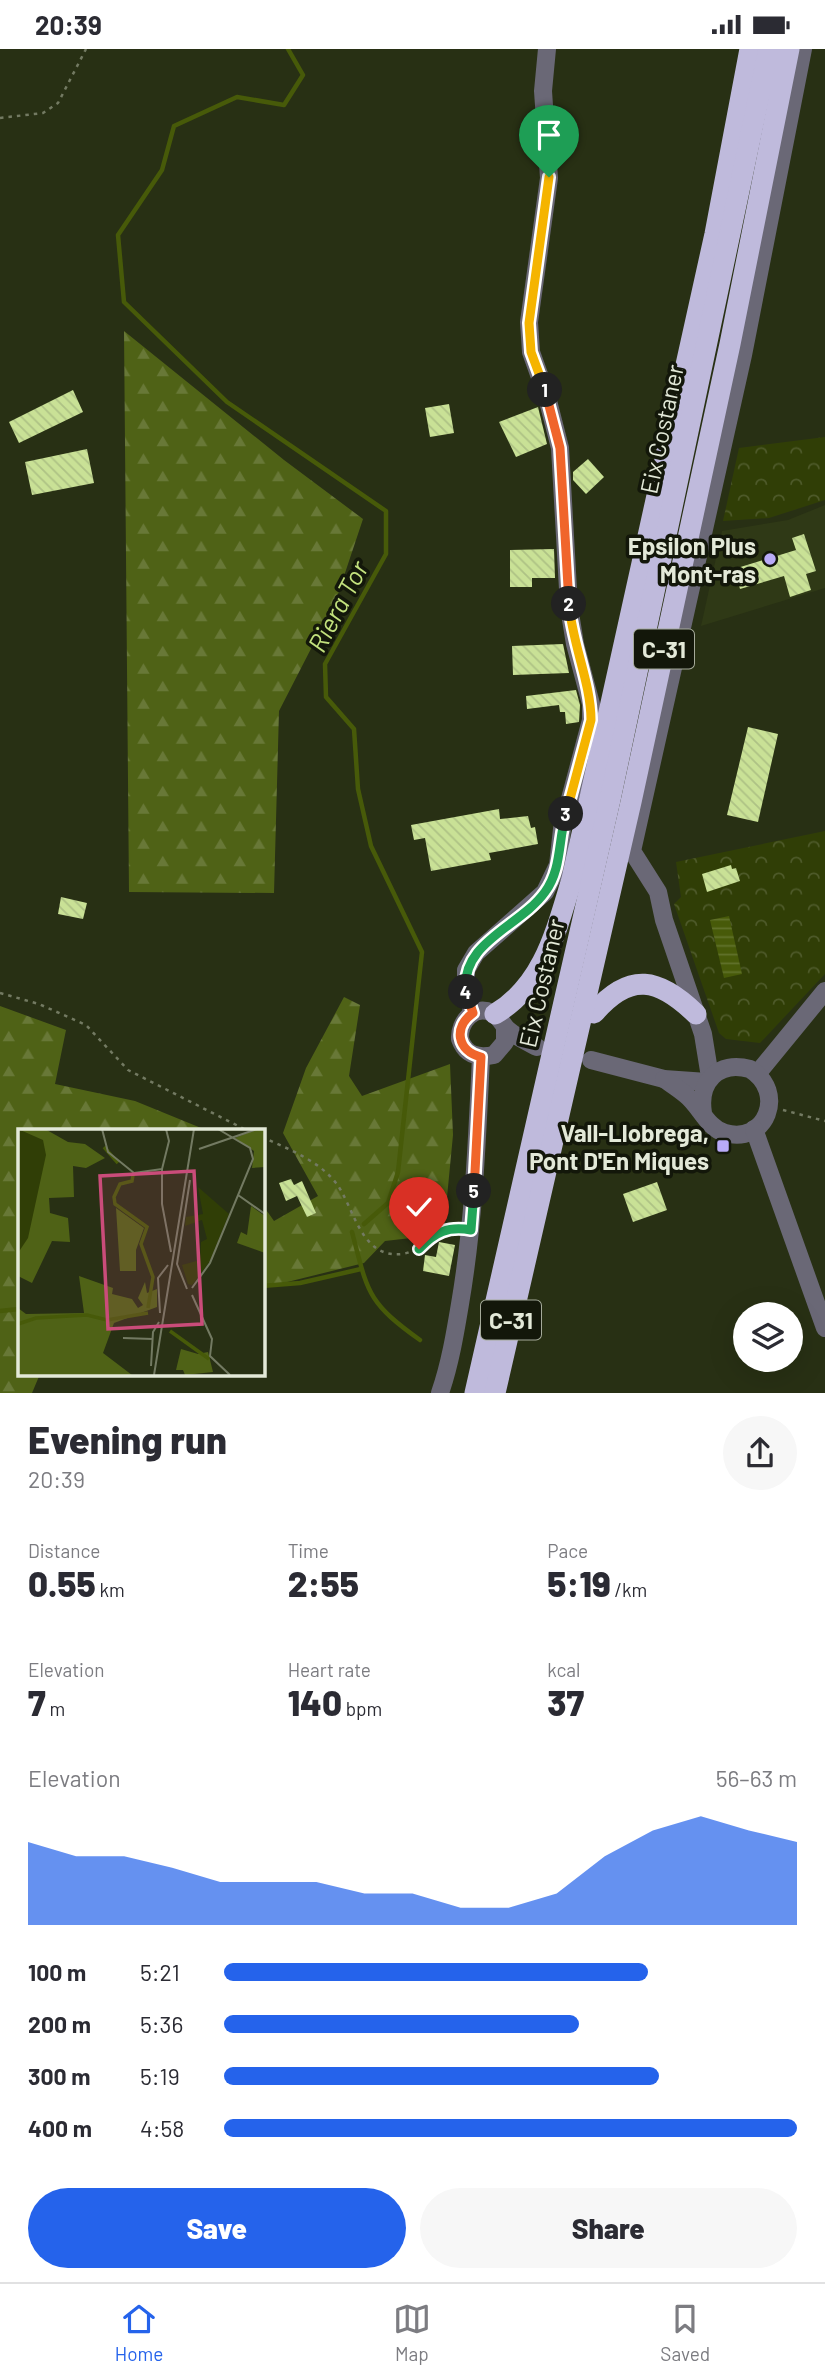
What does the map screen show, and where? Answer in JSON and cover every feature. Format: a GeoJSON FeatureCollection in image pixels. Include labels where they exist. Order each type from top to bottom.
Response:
{"type":"FeatureCollection","features":[{"type":"Feature","properties":{"kind":"highway"},"geometry":{"type":"LineString","coordinates":[[500,1021],[524,994],[542,964],[572,879],[715,234],[750,49]]}},
{"type":"Feature","properties":{"kind":"highway","name":"Eix Costaner"},"geometry":{"type":"LineString","coordinates":[[475,1393],[610,800],[769,49]]}},
{"type":"Feature","properties":{"kind":"highway","name":"C-31"},"geometry":{"type":"LineString","coordinates":[[495,1393],[637,775],[730,344],[789,49]]}},
{"type":"Feature","properties":{"kind":"highway"},"geometry":{"type":"LineString","coordinates":[[528,1246],[564,1134],[632,851]]}},
{"type":"Feature","properties":{"kind":"highway"},"geometry":{"type":"LineString","coordinates":[[594,1013],[620,989],[646,983],[671,992],[700,1024]]}},
{"type":"Feature","properties":{"kind":"street"},"geometry":{"type":"LineString","coordinates":[[473,1013],[466,991],[466,970],[476,953],[545,892],[558,866],[562,829],[591,720],[591,704],[575,644],[569,607],[560,448],[547,397],[531,352],[529,323],[549,177],[543,91],[547,49]]}},
{"type":"Feature","properties":{"kind":"street"},"geometry":{"type":"LineString","coordinates":[[703,1113],[701,1099],[708,1079],[700,1024],[664,920],[658,892],[632,851],[743,355],[803,49]]}},
{"type":"Feature","properties":{"kind":"street"},"geometry":{"type":"LineString","coordinates":[[748,1070],[825,991]]}},
{"type":"Feature","properties":{"kind":"street"},"geometry":{"type":"LineString","coordinates":[[500,1021],[505,1042],[494,1055],[481,1057],[466,1051],[460,1039],[461,1024],[473,1013],[480,1011],[500,1021],[537,1047],[500,1049]]}},
{"type":"Feature","properties":{"kind":"street"},"geometry":{"type":"LineString","coordinates":[[663,1079],[687,1095],[709,1123],[727,1134],[746,1133],[754,1129],[767,1115],[770,1106],[768,1088],[700,1024]]}},
{"type":"Feature","properties":{"kind":"street"},"geometry":{"type":"LineString","coordinates":[[440,1393],[450,1360],[471,1230],[481,1057]]}},
{"type":"Feature","properties":{"kind":"street"},"geometry":{"type":"LineString","coordinates":[[591,1060],[663,1079],[708,1079],[724,1068],[748,1070]]}},
{"type":"Feature","properties":{"kind":"street"},"geometry":{"type":"LineString","coordinates":[[754,1129],[825,1328]]}},
{"type":"Feature","properties":{"kind":"path"},"geometry":{"type":"LineString","coordinates":[[0,118],[43,113],[58,103],[86,49]]}},
{"type":"Feature","properties":{"kind":"path"},"geometry":{"type":"LineString","coordinates":[[0,993],[38,1004],[86,1025],[128,1070],[243,1129]]}},
{"type":"Feature","properties":{"kind":"path"},"geometry":{"type":"LineString","coordinates":[[770,1106],[825,1122]]}},
{"type":"Feature","properties":{"kind":"path"},"geometry":{"type":"LineString","coordinates":[[264,1138],[307,1158],[336,1183],[359,1230],[382,1250],[400,1254],[419,1249],[431,1237],[451,1227],[471,1230]]}},
{"type":"Feature","properties":{"kind":"shaded area","name":"Epsilon Plus Mont-ras"},"geometry":{"type":"Polygon","coordinates":[[[825,505],[825,588],[701,626],[722,531],[788,520],[825,505]]]}},
{"type":"Feature","properties":{"kind":"shaded area"},"geometry":{"type":"Polygon","coordinates":[[[729,916],[742,974],[724,978],[710,920],[729,916]]]}},
{"type":"Feature","properties":{"kind":"green space"},"geometry":{"type":"Polygon","coordinates":[[[124,331],[284,460],[363,519],[336,600],[279,711],[274,893],[129,892],[124,331]]]}},
{"type":"Feature","properties":{"kind":"green space"},"geometry":{"type":"Polygon","coordinates":[[[825,437],[825,500],[769,518],[723,521],[739,448],[825,437]]]}},
{"type":"Feature","properties":{"kind":"green space"},"geometry":{"type":"Polygon","coordinates":[[[825,831],[825,974],[760,1043],[726,1039],[719,1033],[674,904],[681,897],[676,862],[825,831]]]}},
{"type":"Feature","properties":{"kind":"green space"},"geometry":{"type":"Polygon","coordinates":[[[344,997],[360,1005],[349,1076],[362,1096],[450,1064],[453,1135],[445,1218],[411,1238],[385,1241],[364,1263],[264,1288],[264,1207],[274,1221],[318,1196],[283,1133],[306,1068],[344,997]]]}},
{"type":"Feature","properties":{"kind":"green space"},"geometry":{"type":"Polygon","coordinates":[[[0,1006],[66,1030],[55,1084],[135,1101],[204,1129],[18,1129],[18,1375],[40,1375],[32,1393],[0,1393],[0,1006]]]}},
{"type":"Feature","properties":{"kind":"building"},"geometry":{"type":"Polygon","coordinates":[[[73,390],[83,412],[19,443],[9,422],[73,390]]]}},
{"type":"Feature","properties":{"kind":"building"},"geometry":{"type":"Polygon","coordinates":[[[449,404],[454,433],[430,437],[425,408],[449,404]]]}},
{"type":"Feature","properties":{"kind":"building"},"geometry":{"type":"Polygon","coordinates":[[[538,407],[547,444],[516,457],[499,422],[538,407]]]}},
{"type":"Feature","properties":{"kind":"building"},"geometry":{"type":"Polygon","coordinates":[[[87,449],[94,483],[32,495],[25,462],[87,449]]]}},
{"type":"Feature","properties":{"kind":"building"},"geometry":{"type":"Polygon","coordinates":[[[588,459],[604,477],[586,494],[573,480],[573,472],[588,459]]]}},
{"type":"Feature","properties":{"kind":"building"},"geometry":{"type":"Polygon","coordinates":[[[804,534],[816,571],[806,574],[811,590],[790,597],[784,576],[740,589],[734,569],[796,550],[792,538],[804,534]]]}},
{"type":"Feature","properties":{"kind":"building"},"geometry":{"type":"Polygon","coordinates":[[[554,549],[555,578],[532,578],[532,587],[510,587],[510,550],[554,549]]]}},
{"type":"Feature","properties":{"kind":"building"},"geometry":{"type":"Polygon","coordinates":[[[563,644],[569,673],[513,675],[512,646],[563,644]]]}},
{"type":"Feature","properties":{"kind":"building"},"geometry":{"type":"Polygon","coordinates":[[[576,690],[580,705],[579,722],[566,724],[565,712],[560,712],[559,705],[527,709],[526,696],[576,690]]]}},
{"type":"Feature","properties":{"kind":"building"},"geometry":{"type":"Polygon","coordinates":[[[748,727],[778,734],[758,822],[727,815],[748,727]]]}},
{"type":"Feature","properties":{"kind":"building"},"geometry":{"type":"Polygon","coordinates":[[[499,809],[500,819],[528,816],[531,828],[535,827],[538,844],[489,853],[491,860],[431,871],[425,838],[414,840],[411,825],[499,809]]]}},
{"type":"Feature","properties":{"kind":"building"},"geometry":{"type":"Polygon","coordinates":[[[731,865],[732,869],[736,868],[740,881],[707,892],[702,874],[731,865]]]}},
{"type":"Feature","properties":{"kind":"building"},"geometry":{"type":"Polygon","coordinates":[[[61,897],[87,903],[83,919],[58,914],[61,897]]]}},
{"type":"Feature","properties":{"kind":"building"},"geometry":{"type":"Polygon","coordinates":[[[291,1179],[294,1185],[302,1181],[316,1213],[307,1217],[297,1196],[286,1201],[279,1183],[291,1179]]]}},
{"type":"Feature","properties":{"kind":"building"},"geometry":{"type":"Polygon","coordinates":[[[657,1182],[667,1210],[633,1222],[623,1194],[657,1182]]]}},
{"type":"Feature","properties":{"kind":"building"},"geometry":{"type":"Polygon","coordinates":[[[439,1242],[455,1245],[449,1276],[423,1271],[425,1255],[436,1257],[439,1242]]]}},
{"type":"Feature","properties":{"kind":"waterway","name":"Riera Tor"},"geometry":{"type":"LineString","coordinates":[[288,49],[303,75],[284,105],[237,97],[174,126],[162,170],[118,235],[124,302],[227,402],[386,511],[386,554],[325,664],[326,697],[354,729],[358,789],[371,846],[422,952],[398,1172],[388,1203],[364,1224]]}},
{"type":"Feature","properties":{"kind":"waterway","name":"Riera Tor"},"geometry":{"type":"LineString","coordinates":[[352,1232],[372,1295],[389,1316],[420,1340]]}},
{"type":"Feature","properties":{"kind":"waterway"},"geometry":{"type":"LineString","coordinates":[[264,1286],[300,1283],[361,1269]]}},
{"type":"Feature","properties":{"kind":"waterway"},"geometry":{"type":"LineString","coordinates":[[0,1311],[18,1309]]}},
{"type":"Feature","properties":{"kind":"place","name":"Epsilon Plus Mont-ras"},"geometry":{"type":"Point","coordinates":[770,559]}},
{"type":"Feature","properties":{"kind":"place","name":"Vall-Llobrega, Pont D'En Miques"},"geometry":{"type":"Point","coordinates":[723,1146]}},
{"type":"Feature","properties":{"kind":"route"},"geometry":{"type":"LineString","coordinates":[[419,1249],[431,1237],[451,1227],[471,1230],[481,1057],[466,1051],[460,1039],[461,1024],[473,1013],[466,991],[466,970],[476,953],[545,892],[558,866],[562,829],[591,720],[591,704],[575,644],[569,607],[560,448],[547,397],[531,352],[529,323],[549,177]]}}]}
